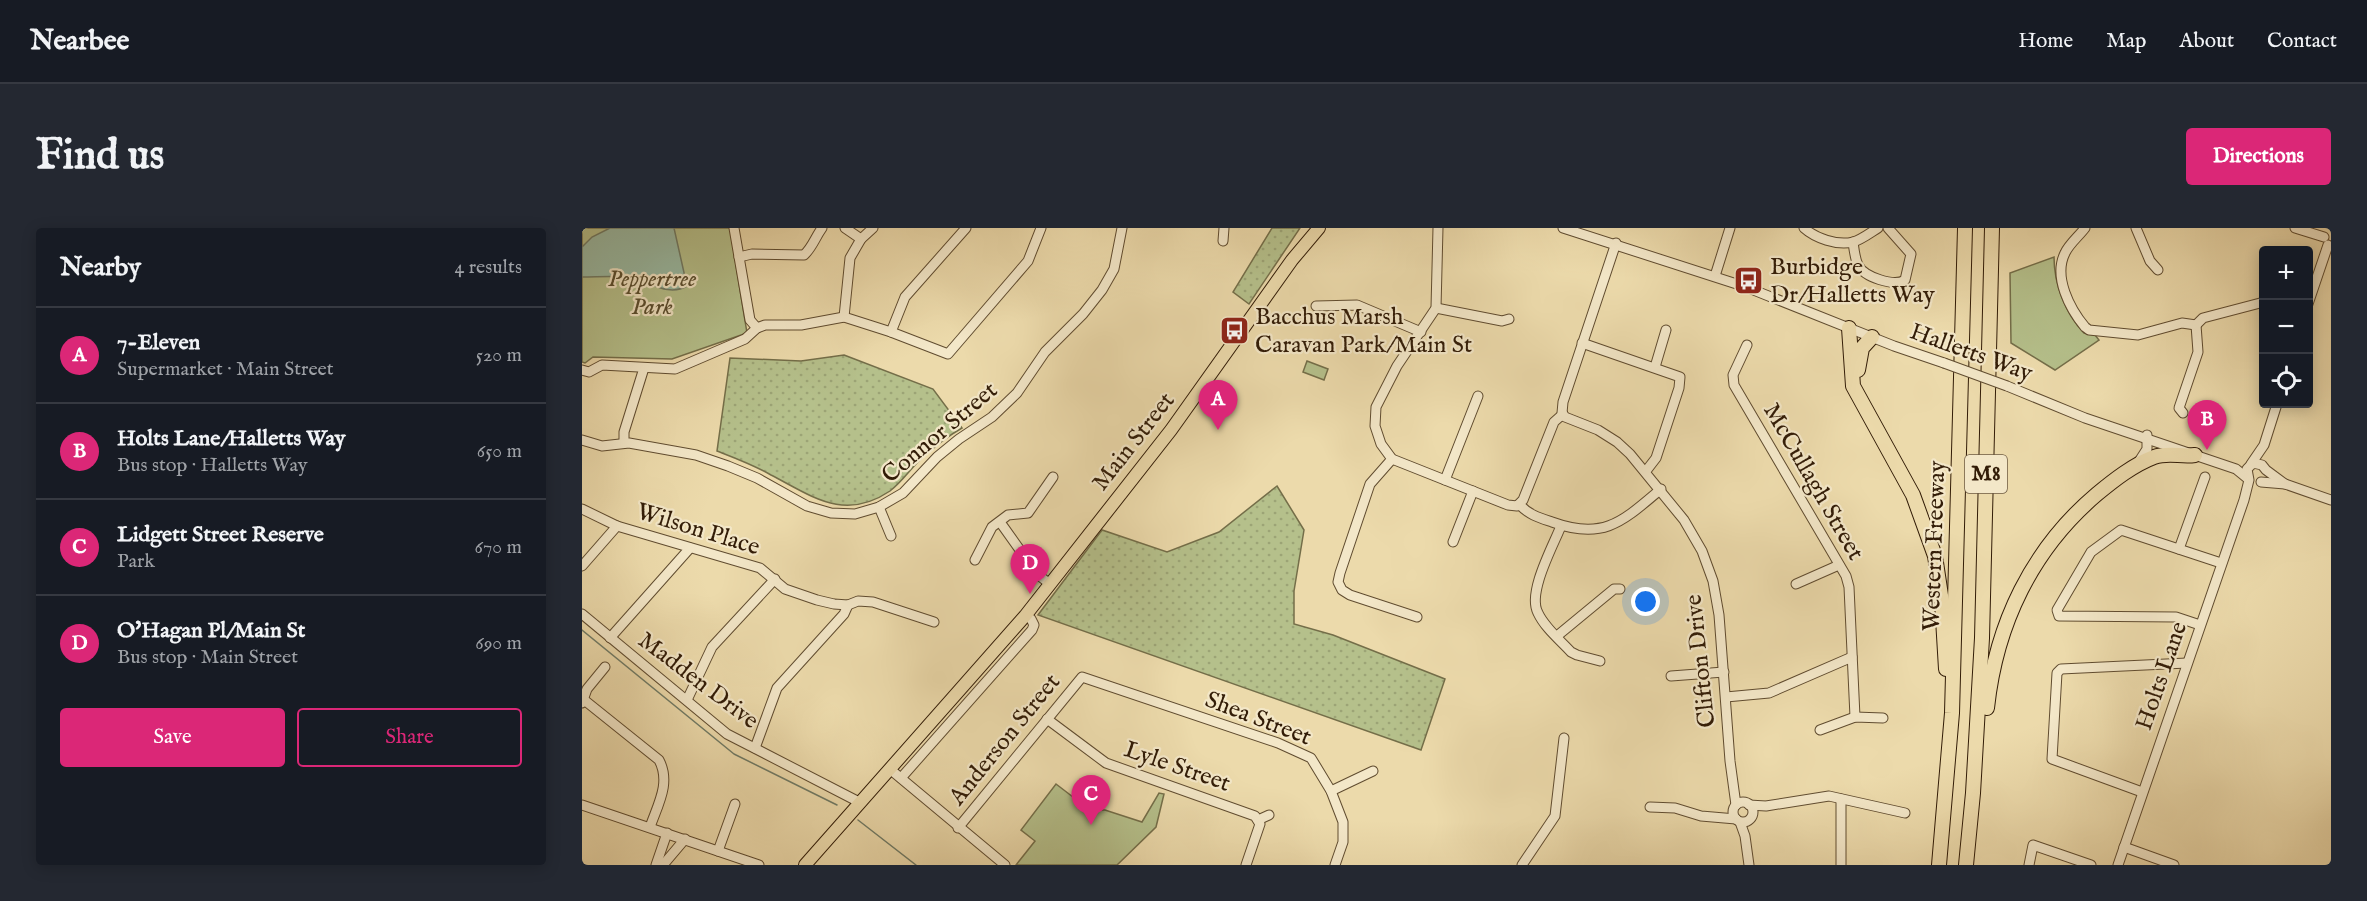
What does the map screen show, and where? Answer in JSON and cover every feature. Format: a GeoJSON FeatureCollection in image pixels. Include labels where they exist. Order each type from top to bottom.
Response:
{"type":"FeatureCollection","features":[{"type":"Feature","properties":{"kind":"highway","name":"Western Freeway"},"geometry":{"type":"LineString","coordinates":[[1939,865],[1952,713],[1965,228]]}},
{"type":"Feature","properties":{"kind":"highway","name":"Western Freeway"},"geometry":{"type":"LineString","coordinates":[[1966,865],[1973,793],[1982,638],[1992,228]]}},
{"type":"Feature","properties":{"kind":"highway"},"geometry":{"type":"LineString","coordinates":[[1849,328],[1853,386],[1919,511],[1939,572],[1945,653],[1947,791]]}},
{"type":"Feature","properties":{"kind":"highway"},"geometry":{"type":"LineString","coordinates":[[1872,337],[1866,341],[1859,356],[1858,375],[1880,434]]}},
{"type":"Feature","properties":{"kind":"highway"},"geometry":{"type":"LineString","coordinates":[[1973,793],[1993,667],[2003,629],[2020,589],[2047,547],[2073,516],[2103,489],[2136,466],[2165,455],[2195,455]]}},
{"type":"Feature","properties":{"kind":"main road","name":"Main Street"},"geometry":{"type":"LineString","coordinates":[[1292,260],[1308,228]]}},
{"type":"Feature","properties":{"kind":"main road","name":"Main Street"},"geometry":{"type":"LineString","coordinates":[[810,863],[1025,616],[1182,416],[1292,260],[1319,228]]}},
{"type":"Feature","properties":{"kind":"street"},"geometry":{"type":"LineString","coordinates":[[734,228],[750,320],[757,328]]}},
{"type":"Feature","properties":{"kind":"street"},"geometry":{"type":"LineString","coordinates":[[740,257],[752,254],[804,255],[822,228]]}},
{"type":"Feature","properties":{"kind":"street"},"geometry":{"type":"LineString","coordinates":[[845,228],[861,239]]}},
{"type":"Feature","properties":{"kind":"street"},"geometry":{"type":"LineString","coordinates":[[844,317],[850,258],[861,239],[873,228]]}},
{"type":"Feature","properties":{"kind":"street"},"geometry":{"type":"LineString","coordinates":[[891,332],[905,297],[966,228]]}},
{"type":"Feature","properties":{"kind":"street"},"geometry":{"type":"LineString","coordinates":[[582,370],[589,372],[602,365],[675,369],[746,339],[757,328],[765,325],[818,323],[844,317],[948,354],[1028,261],[1041,228]]}},
{"type":"Feature","properties":{"kind":"street","name":"Connor Street"},"geometry":{"type":"LineString","coordinates":[[582,440],[602,446],[624,444],[667,448],[728,466],[757,478],[807,506],[831,513],[855,514],[879,507],[903,493],[937,457],[992,417],[1017,393],[1045,352],[1083,314],[1102,290],[1114,269],[1122,228]]}},
{"type":"Feature","properties":{"kind":"street"},"geometry":{"type":"LineString","coordinates":[[1223,241],[1224,228]]}},
{"type":"Feature","properties":{"kind":"street"},"geometry":{"type":"LineString","coordinates":[[1438,228],[1436,309],[1391,376],[1376,407],[1375,426],[1381,444],[1392,459],[1508,505],[1520,505],[1530,514],[1561,526],[1582,531],[1609,526],[1636,510],[1661,489]]}},
{"type":"Feature","properties":{"kind":"street","name":"Halletts Way"},"geometry":{"type":"LineString","coordinates":[[1563,228],[1616,243],[1792,303],[1872,337],[2236,469],[2253,481],[2285,484],[2331,500]]}},
{"type":"Feature","properties":{"kind":"street"},"geometry":{"type":"LineString","coordinates":[[1715,276],[1730,228]]}},
{"type":"Feature","properties":{"kind":"street"},"geometry":{"type":"LineString","coordinates":[[1804,228],[1829,241],[1853,242],[1878,228]]}},
{"type":"Feature","properties":{"kind":"street"},"geometry":{"type":"LineString","coordinates":[[1853,242],[1858,266],[1865,273],[1893,283],[1900,283],[1905,280],[1911,254],[1888,228]]}},
{"type":"Feature","properties":{"kind":"street"},"geometry":{"type":"LineString","coordinates":[[2085,228],[2065,252],[2061,264],[2061,280],[2085,327],[2089,330],[2138,334],[2182,323],[2196,325]]}},
{"type":"Feature","properties":{"kind":"street"},"geometry":{"type":"LineString","coordinates":[[2136,228],[2150,261],[2158,270]]}},
{"type":"Feature","properties":{"kind":"street"},"geometry":{"type":"LineString","coordinates":[[2295,228],[2329,240],[2309,300]]}},
{"type":"Feature","properties":{"kind":"street"},"geometry":{"type":"LineString","coordinates":[[1520,505],[1554,422],[1563,414],[1561,408],[1616,243]]}},
{"type":"Feature","properties":{"kind":"street"},"geometry":{"type":"LineString","coordinates":[[2179,410],[2198,352],[2196,325],[2203,318],[2259,303]]}},
{"type":"Feature","properties":{"kind":"street"},"geometry":{"type":"LineString","coordinates":[[1316,306],[1357,305],[1421,332]]}},
{"type":"Feature","properties":{"kind":"street"},"geometry":{"type":"LineString","coordinates":[[1436,309],[1502,321],[1509,319]]}},
{"type":"Feature","properties":{"kind":"street"},"geometry":{"type":"LineString","coordinates":[[1655,367],[1666,330]]}},
{"type":"Feature","properties":{"kind":"street"},"geometry":{"type":"LineString","coordinates":[[1582,343],[1678,375],[1681,381],[1656,458],[1646,471]]}},
{"type":"Feature","properties":{"kind":"street","name":"McCullagh Street"},"geometry":{"type":"LineString","coordinates":[[1747,345],[1733,375],[1734,385],[1839,565],[1849,587],[1855,717]]}},
{"type":"Feature","properties":{"kind":"street"},"geometry":{"type":"LineString","coordinates":[[624,444],[624,432],[644,368]]}},
{"type":"Feature","properties":{"kind":"street"},"geometry":{"type":"LineString","coordinates":[[1445,480],[1478,396]]}},
{"type":"Feature","properties":{"kind":"street"},"geometry":{"type":"LineString","coordinates":[[2264,445],[2266,476],[2253,481],[2246,471],[2264,445],[2276,408]]}},
{"type":"Feature","properties":{"kind":"street","name":"Clifton Drive"},"geometry":{"type":"LineString","coordinates":[[1563,414],[1565,417],[1598,430],[1617,442],[1661,489],[1684,520],[1702,551],[1713,581],[1719,615],[1730,761],[1735,790],[1743,812],[1749,865]]}},
{"type":"Feature","properties":{"kind":"street"},"geometry":{"type":"LineString","coordinates":[[2136,466],[2147,449],[2147,436]]}},
{"type":"Feature","properties":{"kind":"street","name":"Halletts Way"},"geometry":{"type":"LineString","coordinates":[[2147,436],[2229,462],[2251,465]]}},
{"type":"Feature","properties":{"kind":"street"},"geometry":{"type":"LineString","coordinates":[[1392,459],[1370,484],[1338,582],[1342,590],[1350,594],[1417,617]]}},
{"type":"Feature","properties":{"kind":"street"},"geometry":{"type":"LineString","coordinates":[[2251,465],[2258,463],[2265,468]]}},
{"type":"Feature","properties":{"kind":"street","name":"Halletts Way"},"geometry":{"type":"LineString","coordinates":[[2265,468],[2285,484]]}},
{"type":"Feature","properties":{"kind":"street"},"geometry":{"type":"LineString","coordinates":[[975,560],[992,527],[1008,515],[1029,513],[1053,477]]}},
{"type":"Feature","properties":{"kind":"street"},"geometry":{"type":"LineString","coordinates":[[2179,549],[2203,481],[2192,482]]}},
{"type":"Feature","properties":{"kind":"street","name":"Holts Lane"},"geometry":{"type":"LineString","coordinates":[[2118,865],[2221,563],[2253,481]]}},
{"type":"Feature","properties":{"kind":"street"},"geometry":{"type":"LineString","coordinates":[[1453,542],[1473,491]]}},
{"type":"Feature","properties":{"kind":"street"},"geometry":{"type":"LineString","coordinates":[[879,507],[891,536]]}},
{"type":"Feature","properties":{"kind":"street"},"geometry":{"type":"LineString","coordinates":[[582,509],[617,526]]}},
{"type":"Feature","properties":{"kind":"street"},"geometry":{"type":"LineString","coordinates":[[1000,522],[1037,574],[1050,584]]}},
{"type":"Feature","properties":{"kind":"street","name":"Wilson Place"},"geometry":{"type":"LineString","coordinates":[[582,566],[617,526],[760,567],[785,589],[834,604],[873,602],[934,622]]}},
{"type":"Feature","properties":{"kind":"street"},"geometry":{"type":"LineString","coordinates":[[1561,526],[1540,580],[1534,604],[1541,620],[1577,656],[1600,661]]}},
{"type":"Feature","properties":{"kind":"street"},"geometry":{"type":"LineString","coordinates":[[2200,625],[2176,617],[2060,616],[2057,610],[2091,552],[2121,530],[2221,563]]}},
{"type":"Feature","properties":{"kind":"street"},"geometry":{"type":"LineString","coordinates":[[610,638],[690,548]]}},
{"type":"Feature","properties":{"kind":"street"},"geometry":{"type":"LineString","coordinates":[[1796,584],[1839,565]]}},
{"type":"Feature","properties":{"kind":"street"},"geometry":{"type":"LineString","coordinates":[[687,700],[712,647],[775,579]]}},
{"type":"Feature","properties":{"kind":"street"},"geometry":{"type":"LineString","coordinates":[[1557,636],[1614,589],[1620,589]]}},
{"type":"Feature","properties":{"kind":"street"},"geometry":{"type":"LineString","coordinates":[[755,748],[777,688],[844,614],[848,604]]}},
{"type":"Feature","properties":{"kind":"street","name":"Madden Drive"},"geometry":{"type":"LineString","coordinates":[[582,614],[727,734],[861,803]]}},
{"type":"Feature","properties":{"kind":"street"},"geometry":{"type":"LineString","coordinates":[[901,778],[1032,630],[1034,625],[1031,619],[1025,616]]}},
{"type":"Feature","properties":{"kind":"street"},"geometry":{"type":"LineString","coordinates":[[1726,697],[1768,693],[1852,657]]}},
{"type":"Feature","properties":{"kind":"street"},"geometry":{"type":"LineString","coordinates":[[2142,792],[2052,759],[2057,673],[2061,669],[2187,663]]}},
{"type":"Feature","properties":{"kind":"street"},"geometry":{"type":"LineString","coordinates":[[605,667],[587,689],[583,701],[659,760],[665,772],[665,783],[650,827]]}},
{"type":"Feature","properties":{"kind":"street"},"geometry":{"type":"LineString","coordinates":[[1671,676],[1724,672]]}},
{"type":"Feature","properties":{"kind":"street","name":"Anderson Street"},"geometry":{"type":"LineString","coordinates":[[958,828],[1082,677]]}},
{"type":"Feature","properties":{"kind":"street","name":"Shea Street"},"geometry":{"type":"LineString","coordinates":[[1082,677],[1278,743],[1311,758],[1331,791],[1343,822],[1343,842],[1335,865]]}},
{"type":"Feature","properties":{"kind":"street"},"geometry":{"type":"LineString","coordinates":[[1820,730],[1855,717],[1883,718]]}},
{"type":"Feature","properties":{"kind":"street","name":"Lyle Street"},"geometry":{"type":"LineString","coordinates":[[1047,719],[1106,763],[1249,812],[1258,820]]}},
{"type":"Feature","properties":{"kind":"street"},"geometry":{"type":"LineString","coordinates":[[1522,865],[1555,816],[1564,738]]}},
{"type":"Feature","properties":{"kind":"street"},"geometry":{"type":"LineString","coordinates":[[891,770],[1005,865]]}},
{"type":"Feature","properties":{"kind":"street"},"geometry":{"type":"LineString","coordinates":[[1331,791],[1373,771]]}},
{"type":"Feature","properties":{"kind":"street"},"geometry":{"type":"LineString","coordinates":[[1650,807],[1675,808],[1701,816],[1718,817],[1829,796],[1905,813]]}},
{"type":"Feature","properties":{"kind":"street"},"geometry":{"type":"LineString","coordinates":[[1841,799],[1841,865]]}},
{"type":"Feature","properties":{"kind":"street"},"geometry":{"type":"LineString","coordinates":[[718,851],[735,804]]}},
{"type":"Feature","properties":{"kind":"street"},"geometry":{"type":"LineString","coordinates":[[582,805],[759,865]]}},
{"type":"Feature","properties":{"kind":"street"},"geometry":{"type":"LineString","coordinates":[[1245,865],[1260,824],[1258,820],[1269,815]]}},
{"type":"Feature","properties":{"kind":"street"},"geometry":{"type":"LineString","coordinates":[[656,865],[667,833]]}},
{"type":"Feature","properties":{"kind":"street"},"geometry":{"type":"LineString","coordinates":[[663,865],[685,839]]}},
{"type":"Feature","properties":{"kind":"street"},"geometry":{"type":"LineString","coordinates":[[2029,865],[2033,846],[2091,865]]}},
{"type":"Feature","properties":{"kind":"street"},"geometry":{"type":"LineString","coordinates":[[2124,847],[2174,865]]}},
{"type":"Feature","properties":{"kind":"green space","name":"Peppertree Park"},"geometry":{"type":"Polygon","coordinates":[[[582,228],[730,228],[747,333],[672,359],[593,357],[585,363],[582,362],[582,228]]]}},
{"type":"Feature","properties":{"kind":"green space"},"geometry":{"type":"Polygon","coordinates":[[[1272,228],[1300,228],[1249,304],[1233,292],[1272,228]]]}},
{"type":"Feature","properties":{"kind":"green space"},"geometry":{"type":"Polygon","coordinates":[[[2054,257],[2058,288],[2066,307],[2084,333],[2095,335],[2099,340],[2055,370],[2011,343],[2010,273],[2054,257]]]}},
{"type":"Feature","properties":{"kind":"green space"},"geometry":{"type":"Polygon","coordinates":[[[844,355],[933,389],[962,428],[927,454],[890,491],[858,505],[829,503],[800,491],[758,468],[717,451],[730,358],[801,361],[844,355]]]}},
{"type":"Feature","properties":{"kind":"green space"},"geometry":{"type":"Polygon","coordinates":[[[1307,361],[1328,369],[1324,380],[1303,372],[1307,361]]]}},
{"type":"Feature","properties":{"kind":"green space"},"geometry":{"type":"Polygon","coordinates":[[[1277,486],[1304,530],[1294,591],[1294,624],[1333,635],[1445,679],[1421,750],[1038,615],[1102,530],[1167,552],[1219,532],[1277,486]]]}},
{"type":"Feature","properties":{"kind":"green space"},"geometry":{"type":"Polygon","coordinates":[[[1056,784],[1090,810],[1105,810],[1142,822],[1159,793],[1164,794],[1156,827],[1117,865],[1016,865],[1035,841],[1021,830],[1056,784]]]}},
{"type":"Feature","properties":{"kind":"shaded area"},"geometry":{"type":"Polygon","coordinates":[[[610,228],[674,228],[687,286],[672,290],[633,278],[582,277],[582,247],[592,237],[610,228]]]}},
{"type":"Feature","properties":{"kind":"waterway"},"geometry":{"type":"LineString","coordinates":[[582,630],[734,754],[837,805]]}},
{"type":"Feature","properties":{"kind":"waterway"},"geometry":{"type":"LineString","coordinates":[[858,820],[916,865]]}},
{"type":"Feature","properties":{"kind":"place","name":"Burbidge Dr/Halletts Way"},"geometry":{"type":"Point","coordinates":[1749,281]}},
{"type":"Feature","properties":{"kind":"place","name":"Bacchus Marsh Caravan Park/Main St"},"geometry":{"type":"Point","coordinates":[1234,331]}},
{"type":"Feature","properties":{"kind":"place","name":"7-Eleven"},"geometry":{"type":"Point","coordinates":[1218,430]}},
{"type":"Feature","properties":{"kind":"place","name":"Holts Lane/Halletts Way"},"geometry":{"type":"Point","coordinates":[2207,450]}},
{"type":"Feature","properties":{"kind":"place","name":"O'Hagan Pl/Main St"},"geometry":{"type":"Point","coordinates":[1030,594]}},
{"type":"Feature","properties":{"kind":"place","name":"Lidgett Street Reserve"},"geometry":{"type":"Point","coordinates":[1091,825]}}]}
